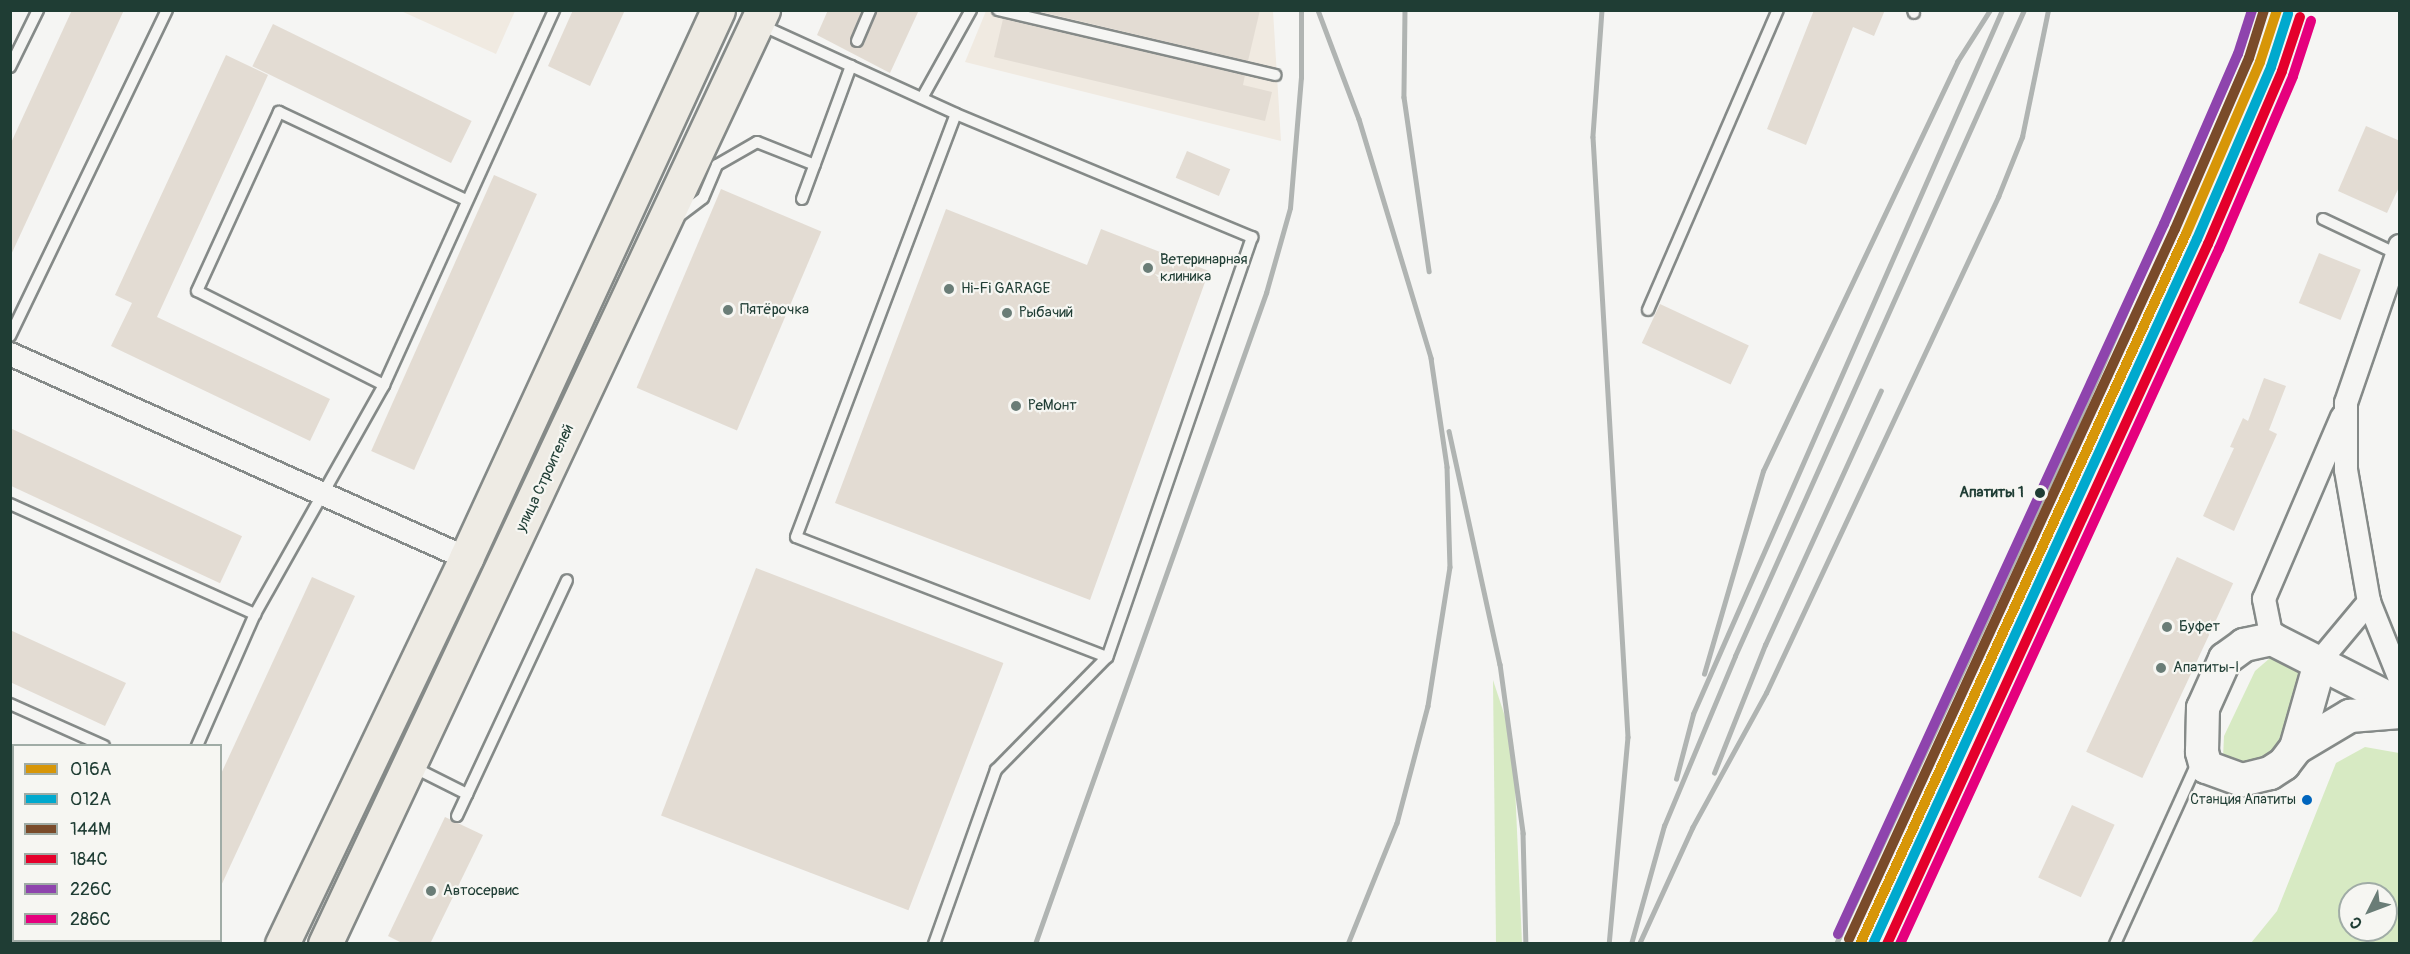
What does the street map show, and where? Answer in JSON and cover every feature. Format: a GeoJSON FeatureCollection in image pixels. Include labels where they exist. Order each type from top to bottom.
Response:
{"type":"FeatureCollection","features":[{"type":"Feature","properties":{"kind":"main road"},"geometry":{"type":"LineString","coordinates":[[286,942],[466,558],[718,10]]}},
{"type":"Feature","properties":{"kind":"main road","name":"улица Строителей"},"geometry":{"type":"LineString","coordinates":[[325,944],[660,229],[749,15]]}},
{"type":"Feature","properties":{"kind":"main road"},"geometry":{"type":"LineString","coordinates":[[466,558],[500,574]]}},
{"type":"Feature","properties":{"kind":"street"},"geometry":{"type":"LineString","coordinates":[[2272,639],[2264,599],[2346,408],[2398,250]]}},
{"type":"Feature","properties":{"kind":"street"},"geometry":{"type":"LineString","coordinates":[[10,354],[466,558]]}},
{"type":"Feature","properties":{"kind":"street"},"geometry":{"type":"LineString","coordinates":[[2346,408],[2346,470],[2368,602],[2400,679]]}},
{"type":"Feature","properties":{"kind":"street"},"geometry":{"type":"LineString","coordinates":[[2368,602],[2319,663],[2296,748],[2284,764],[2270,773],[2242,780],[2206,767],[2202,752],[2203,708],[2225,659],[2244,645],[2272,639],[2319,663],[2400,704]]}},
{"type":"Feature","properties":{"kind":"street"},"geometry":{"type":"LineString","coordinates":[[2296,748],[2350,716],[2400,712]]}},
{"type":"Feature","properties":{"kind":"lane"},"geometry":{"type":"LineString","coordinates":[[10,67],[38,10]]}},
{"type":"Feature","properties":{"kind":"lane"},"geometry":{"type":"LineString","coordinates":[[10,336],[167,10]]}},
{"type":"Feature","properties":{"kind":"lane"},"geometry":{"type":"LineString","coordinates":[[198,744],[255,614],[384,385],[554,10]]}},
{"type":"Feature","properties":{"kind":"lane"},"geometry":{"type":"LineString","coordinates":[[857,41],[870,10]]}},
{"type":"Feature","properties":{"kind":"lane"},"geometry":{"type":"LineString","coordinates":[[922,98],[971,10]]}},
{"type":"Feature","properties":{"kind":"lane"},"geometry":{"type":"LineString","coordinates":[[998,10],[1276,75]]}},
{"type":"Feature","properties":{"kind":"lane"},"geometry":{"type":"LineString","coordinates":[[1648,310],[1778,10]]}},
{"type":"Feature","properties":{"kind":"lane"},"geometry":{"type":"LineString","coordinates":[[749,15],[851,66],[956,114],[1252,237],[1107,657],[996,770],[934,944]]}},
{"type":"Feature","properties":{"kind":"lane"},"geometry":{"type":"LineString","coordinates":[[802,199],[851,66]]}},
{"type":"Feature","properties":{"kind":"lane"},"geometry":{"type":"LineString","coordinates":[[384,385],[196,291],[279,112],[466,200]]}},
{"type":"Feature","properties":{"kind":"lane"},"geometry":{"type":"LineString","coordinates":[[956,114],[796,537],[1107,657]]}},
{"type":"Feature","properties":{"kind":"lane"},"geometry":{"type":"LineString","coordinates":[[660,229],[703,198],[717,165],[757,142],[815,165]]}},
{"type":"Feature","properties":{"kind":"lane"},"geometry":{"type":"LineString","coordinates":[[2323,219],[2398,250]]}},
{"type":"Feature","properties":{"kind":"lane"},"geometry":{"type":"LineString","coordinates":[[10,504],[255,614]]}},
{"type":"Feature","properties":{"kind":"lane"},"geometry":{"type":"LineString","coordinates":[[457,816],[567,580]]}},
{"type":"Feature","properties":{"kind":"lane"},"geometry":{"type":"LineString","coordinates":[[10,704],[100,744]]}},
{"type":"Feature","properties":{"kind":"lane"},"geometry":{"type":"LineString","coordinates":[[2115,944],[2202,752]]}},
{"type":"Feature","properties":{"kind":"lane"},"geometry":{"type":"LineString","coordinates":[[409,766],[467,794]]}},
{"type":"Feature","properties":{"kind":"shaded area"},"geometry":{"type":"Polygon","coordinates":[[[401,11],[515,11],[496,54],[401,11]]]}},
{"type":"Feature","properties":{"kind":"shaded area"},"geometry":{"type":"Polygon","coordinates":[[[986,11],[1273,11],[1281,141],[965,62],[986,11]]]}},
{"type":"Feature","properties":{"kind":"green space"},"geometry":{"type":"Polygon","coordinates":[[[2270,658],[2287,662],[2301,675],[2300,693],[2268,764],[2250,771],[2223,758],[2224,736],[2255,671],[2270,658]]]}},
{"type":"Feature","properties":{"kind":"green space"},"geometry":{"type":"Polygon","coordinates":[[[1493,680],[1513,741],[1522,943],[1496,943],[1493,680]]]}},
{"type":"Feature","properties":{"kind":"green space"},"geometry":{"type":"Polygon","coordinates":[[[2365,747],[2399,753],[2399,943],[2251,943],[2277,911],[2336,763],[2365,747]]]}},
{"type":"Feature","properties":{"kind":"building"},"geometry":{"type":"Polygon","coordinates":[[[72,10],[124,10],[10,257],[10,145],[72,10]]]}},
{"type":"Feature","properties":{"kind":"building"},"geometry":{"type":"Polygon","coordinates":[[[573,10],[625,10],[590,86],[548,66],[573,10]]]}},
{"type":"Feature","properties":{"kind":"building"},"geometry":{"type":"Polygon","coordinates":[[[828,10],[862,10],[850,41],[857,48],[864,44],[877,10],[919,10],[890,73],[817,35],[828,10]]]}},
{"type":"Feature","properties":{"kind":"building"},"geometry":{"type":"Polygon","coordinates":[[[1033,10],[1260,10],[1248,61],[1033,10]]]}},
{"type":"Feature","properties":{"kind":"building"},"geometry":{"type":"Polygon","coordinates":[[[1814,10],[1885,10],[1874,36],[1853,27],[1806,145],[1767,129],[1814,10]]]}},
{"type":"Feature","properties":{"kind":"building"},"geometry":{"type":"Polygon","coordinates":[[[1003,19],[1245,75],[1243,85],[1272,92],[1265,121],[994,57],[1003,19]]]}},
{"type":"Feature","properties":{"kind":"building"},"geometry":{"type":"Polygon","coordinates":[[[273,24],[472,121],[451,163],[252,66],[273,24]]]}},
{"type":"Feature","properties":{"kind":"building"},"geometry":{"type":"Polygon","coordinates":[[[226,55],[268,75],[157,317],[330,399],[310,441],[111,346],[132,303],[115,295],[226,55]]]}},
{"type":"Feature","properties":{"kind":"building"},"geometry":{"type":"Polygon","coordinates":[[[2366,126],[2400,141],[2400,185],[2387,213],[2338,191],[2366,126]]]}},
{"type":"Feature","properties":{"kind":"building"},"geometry":{"type":"Polygon","coordinates":[[[1187,151],[1230,169],[1219,196],[1176,178],[1187,151]]]}},
{"type":"Feature","properties":{"kind":"building"},"geometry":{"type":"Polygon","coordinates":[[[494,175],[537,194],[414,470],[371,451],[494,175]]]}},
{"type":"Feature","properties":{"kind":"building","name":"Пятёрочка"},"geometry":{"type":"Polygon","coordinates":[[[721,189],[821,232],[737,430],[637,388],[721,189]]]}},
{"type":"Feature","properties":{"kind":"building","name":"РеМонт"},"geometry":{"type":"Polygon","coordinates":[[[946,209],[1087,265],[1101,229],[1209,271],[1090,600],[835,503],[946,209]]]}},
{"type":"Feature","properties":{"kind":"building"},"geometry":{"type":"Polygon","coordinates":[[[2319,253],[2361,270],[2340,320],[2299,303],[2319,253]]]}},
{"type":"Feature","properties":{"kind":"building"},"geometry":{"type":"Polygon","coordinates":[[[1660,304],[1749,345],[1731,384],[1642,343],[1660,304]]]}},
{"type":"Feature","properties":{"kind":"building"},"geometry":{"type":"Polygon","coordinates":[[[2264,378],[2286,386],[2269,430],[2277,434],[2234,531],[2203,516],[2234,448],[2230,447],[2243,418],[2248,421],[2264,378]]]}},
{"type":"Feature","properties":{"kind":"building"},"geometry":{"type":"Polygon","coordinates":[[[10,428],[242,536],[220,583],[10,485],[10,428]]]}},
{"type":"Feature","properties":{"kind":"building","name":"Апатиты-I"},"geometry":{"type":"Polygon","coordinates":[[[2177,557],[2233,583],[2142,778],[2086,752],[2177,557]]]}},
{"type":"Feature","properties":{"kind":"building"},"geometry":{"type":"Polygon","coordinates":[[[756,568],[1003,663],[908,910],[661,815],[756,568]]]}},
{"type":"Feature","properties":{"kind":"building"},"geometry":{"type":"Polygon","coordinates":[[[312,577],[355,596],[222,884],[222,772],[312,577]]]}},
{"type":"Feature","properties":{"kind":"building"},"geometry":{"type":"Polygon","coordinates":[[[10,630],[126,683],[105,726],[10,682],[10,630]]]}},
{"type":"Feature","properties":{"kind":"building"},"geometry":{"type":"Polygon","coordinates":[[[2072,805],[2115,825],[2081,897],[2038,878],[2072,805]]]}},
{"type":"Feature","properties":{"kind":"building"},"geometry":{"type":"Polygon","coordinates":[[[445,817],[483,835],[430,944],[404,944],[388,936],[445,817]]]}},
{"type":"Feature","properties":{"kind":"railway"},"geometry":{"type":"LineString","coordinates":[[1035,944],[1266,293],[1290,208],[1301,78],[1301,10]]}},
{"type":"Feature","properties":{"kind":"railway"},"geometry":{"type":"LineString","coordinates":[[1318,10],[1359,119],[1431,358],[1447,467],[1450,567],[1428,706],[1397,823],[1348,944]]}},
{"type":"Feature","properties":{"kind":"railway"},"geometry":{"type":"LineString","coordinates":[[1405,10],[1404,97],[1429,271]]}},
{"type":"Feature","properties":{"kind":"railway"},"geometry":{"type":"LineString","coordinates":[[1602,10],[1593,137],[1628,737],[1609,944]]}},
{"type":"Feature","properties":{"kind":"railway"},"geometry":{"type":"LineString","coordinates":[[1704,674],[1763,471],[1957,62],[1990,10]]}},
{"type":"Feature","properties":{"kind":"railway"},"geometry":{"type":"LineString","coordinates":[[1676,779],[1693,714],[2002,10]]}},
{"type":"Feature","properties":{"kind":"railway"},"geometry":{"type":"LineString","coordinates":[[1631,944],[1664,826],[1735,656],[2024,10]]}},
{"type":"Feature","properties":{"kind":"railway"},"geometry":{"type":"LineString","coordinates":[[1639,944],[1692,828],[1766,693],[1998,197],[2022,137],[2048,10]]}},
{"type":"Feature","properties":{"kind":"railway"},"geometry":{"type":"LineString","coordinates":[[1836,944],[2077,424],[2224,88],[2251,10]]}},
{"type":"Feature","properties":{"kind":"railway"},"geometry":{"type":"LineString","coordinates":[[1714,773],[1765,645],[1881,391]]}},
{"type":"Feature","properties":{"kind":"railway"},"geometry":{"type":"LineString","coordinates":[[1449,431],[1500,664],[1523,833],[1526,944]]}},
{"type":"Feature","properties":{"kind":"transit line","name":"226С"},"geometry":{"type":"LineString","coordinates":[[1838,934],[2164,224],[2238,54],[2252,10]]}},
{"type":"Feature","properties":{"kind":"transit line","name":"144М"},"geometry":{"type":"LineString","coordinates":[[1849,939],[2175,229],[2249,58],[2264,10]]}},
{"type":"Feature","properties":{"kind":"transit line","name":"016А"},"geometry":{"type":"LineString","coordinates":[[1860,944],[2186,234],[2260,62],[2277,10]]}},
{"type":"Feature","properties":{"kind":"transit line","name":"012А"},"geometry":{"type":"LineString","coordinates":[[1873,944],[2197,239],[2271,67],[2288,14]]}},
{"type":"Feature","properties":{"kind":"transit line","name":"184С"},"geometry":{"type":"LineString","coordinates":[[1887,944],[2208,244],[2282,71],[2300,17]]}},
{"type":"Feature","properties":{"kind":"transit line","name":"286С"},"geometry":{"type":"LineString","coordinates":[[1900,944],[2219,249],[2293,76],[2311,21]]}},
{"type":"Feature","properties":{"kind":"place","name":"Ветеринарная клиника"},"geometry":{"type":"Point","coordinates":[1148,268]}},
{"type":"Feature","properties":{"kind":"place","name":"Hi-Fi GARAGE"},"geometry":{"type":"Point","coordinates":[949,289]}},
{"type":"Feature","properties":{"kind":"place","name":"Пятёрочка"},"geometry":{"type":"Point","coordinates":[728,310]}},
{"type":"Feature","properties":{"kind":"place","name":"Рыбачий"},"geometry":{"type":"Point","coordinates":[1007,313]}},
{"type":"Feature","properties":{"kind":"place","name":"РеМонт"},"geometry":{"type":"Point","coordinates":[1016,406]}},
{"type":"Feature","properties":{"kind":"place","name":"Апатиты 1"},"geometry":{"type":"Point","coordinates":[2040,493]}},
{"type":"Feature","properties":{"kind":"place","name":"Буфет"},"geometry":{"type":"Point","coordinates":[2167,627]}},
{"type":"Feature","properties":{"kind":"place","name":"Апатиты-I"},"geometry":{"type":"Point","coordinates":[2161,668]}},
{"type":"Feature","properties":{"kind":"place","name":"Станция Апатиты"},"geometry":{"type":"Point","coordinates":[2307,800]}},
{"type":"Feature","properties":{"kind":"place","name":"Автосервис"},"geometry":{"type":"Point","coordinates":[431,891]}}]}
